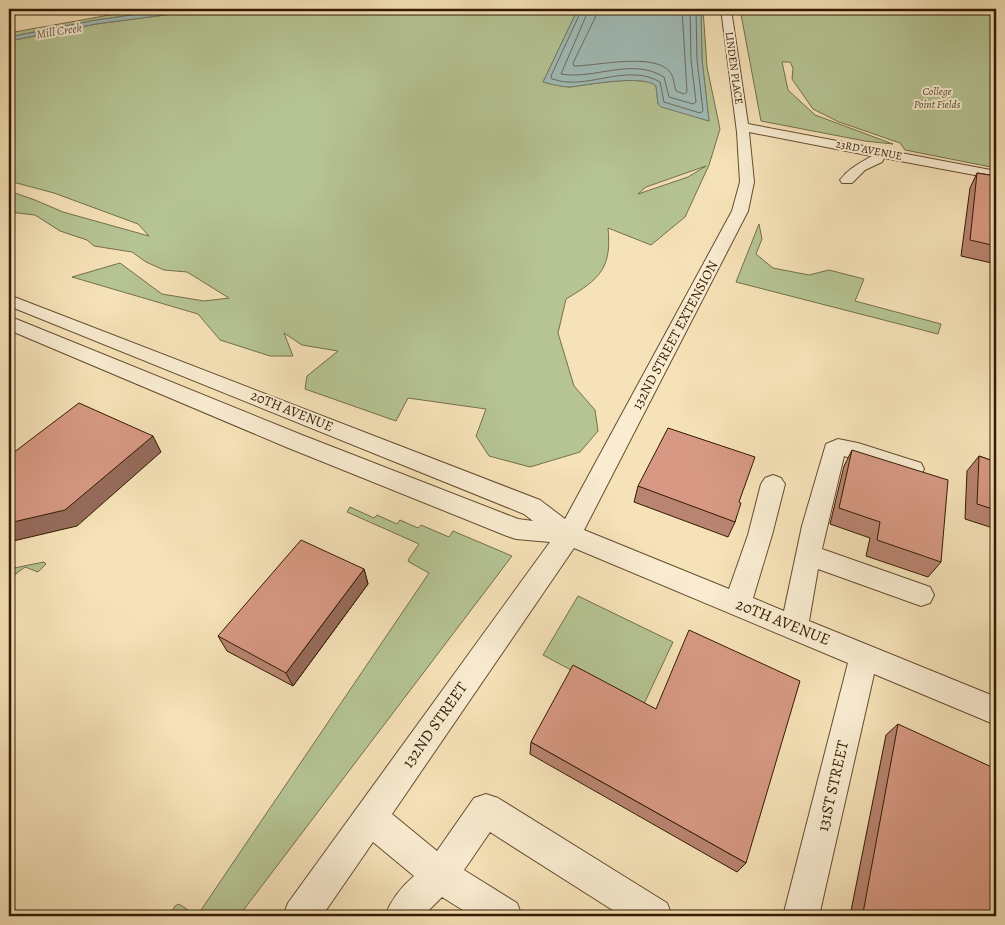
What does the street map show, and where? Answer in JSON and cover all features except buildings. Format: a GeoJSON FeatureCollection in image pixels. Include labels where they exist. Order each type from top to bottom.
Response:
{"type":"FeatureCollection","features":[{"type":"Feature","properties":{"kind":"street","name":"LINDEN PLACE"},"geometry":{"type":"LineString","coordinates":[[726,9],[742,127]]}},
{"type":"Feature","properties":{"kind":"street","name":"23RD AVENUE"},"geometry":{"type":"LineString","coordinates":[[742,127],[996,175]]}},
{"type":"Feature","properties":{"kind":"street","name":"132ND STREET EXTENSION"},"geometry":{"type":"LineString","coordinates":[[569,534],[740,211],[747,182],[742,127]]}},
{"type":"Feature","properties":{"kind":"street"},"geometry":{"type":"LineString","coordinates":[[847,180],[860,167],[877,159],[881,152]]}},
{"type":"Feature","properties":{"kind":"street","name":"20TH AVENUE"},"geometry":{"type":"LineString","coordinates":[[9,300],[532,507],[569,534],[996,711]]}},
{"type":"Feature","properties":{"kind":"street","name":"20TH AVENUE"},"geometry":{"type":"LineString","coordinates":[[9,323],[294,441],[516,529],[569,534]]}},
{"type":"Feature","properties":{"kind":"street"},"geometry":{"type":"LineString","coordinates":[[794,626],[814,526],[834,450],[838,447],[858,451],[926,474]]}},
{"type":"Feature","properties":{"kind":"street"},"geometry":{"type":"LineString","coordinates":[[738,603],[760,536],[773,484]]}},
{"type":"Feature","properties":{"kind":"street","name":"132ND STREET"},"geometry":{"type":"LineString","coordinates":[[301,916],[569,534]]}},
{"type":"Feature","properties":{"kind":"street"},"geometry":{"type":"LineString","coordinates":[[809,554],[921,595]]}},
{"type":"Feature","properties":{"kind":"street","name":"131ST STREET"},"geometry":{"type":"LineString","coordinates":[[801,916],[864,655]]}},
{"type":"Feature","properties":{"kind":"street"},"geometry":{"type":"LineString","coordinates":[[403,916],[414,899],[440,875],[486,810],[654,916]]}},
{"type":"Feature","properties":{"kind":"street"},"geometry":{"type":"LineString","coordinates":[[370,818],[440,875],[492,913]]}},
{"type":"Feature","properties":{"kind":"green space"},"geometry":{"type":"Polygon","coordinates":[[[143,9],[175,9],[96,20],[9,37],[9,33],[143,9]]]}},
{"type":"Feature","properties":{"kind":"green space"},"geometry":{"type":"Polygon","coordinates":[[[210,9],[578,9],[543,82],[570,87],[615,81],[650,83],[656,86],[658,104],[709,121],[702,60],[701,9],[703,9],[707,67],[720,129],[709,165],[685,217],[651,245],[608,228],[608,253],[601,271],[587,285],[566,299],[558,333],[574,386],[595,410],[598,431],[580,452],[530,467],[489,456],[476,436],[486,409],[408,398],[396,421],[305,389],[307,376],[338,351],[302,345],[284,333],[293,356],[270,356],[220,340],[198,314],[72,277],[120,263],[162,294],[204,301],[229,298],[187,272],[164,270],[146,262],[132,252],[94,246],[87,240],[60,231],[35,215],[9,212],[9,191],[63,212],[149,236],[138,224],[54,193],[9,181],[9,41],[96,24],[210,9]],[[706,166],[646,187],[638,194],[688,177],[706,166]]]}},
{"type":"Feature","properties":{"kind":"green space","name":"College Point Fields"},"geometry":{"type":"Polygon","coordinates":[[[740,9],[996,9],[996,168],[905,150],[900,143],[839,122],[813,109],[792,79],[793,68],[790,62],[782,62],[788,90],[815,115],[893,144],[865,141],[761,121],[740,9]]]}},
{"type":"Feature","properties":{"kind":"green space"},"geometry":{"type":"Polygon","coordinates":[[[759,224],[762,239],[756,254],[773,268],[809,275],[829,270],[864,279],[855,301],[941,324],[938,334],[736,282],[759,224]]]}},
{"type":"Feature","properties":{"kind":"green space"},"geometry":{"type":"Polygon","coordinates":[[[350,507],[374,518],[377,515],[397,524],[400,520],[418,528],[421,525],[449,537],[453,531],[512,556],[239,916],[197,916],[429,573],[408,560],[419,544],[347,512],[350,507]]]}},
{"type":"Feature","properties":{"kind":"green space"},"geometry":{"type":"Polygon","coordinates":[[[44,562],[46,564],[38,572],[25,567],[9,579],[9,569],[44,562]]]}},
{"type":"Feature","properties":{"kind":"green space"},"geometry":{"type":"Polygon","coordinates":[[[578,596],[673,642],[642,708],[543,655],[578,596]]]}},
{"type":"Feature","properties":{"kind":"green space"},"geometry":{"type":"Polygon","coordinates":[[[179,904],[197,916],[169,916],[175,906],[179,904]]]}},
{"type":"Feature","properties":{"kind":"water","name":"Mill Creek"},"geometry":{"type":"Polygon","coordinates":[[[175,9],[210,9],[96,24],[9,41],[9,37],[96,20],[175,9]]]}},
{"type":"Feature","properties":{"kind":"water"},"geometry":{"type":"Polygon","coordinates":[[[578,9],[701,9],[702,60],[709,121],[661,107],[658,104],[656,86],[650,83],[615,81],[570,87],[543,82],[578,9]]]}}]}
